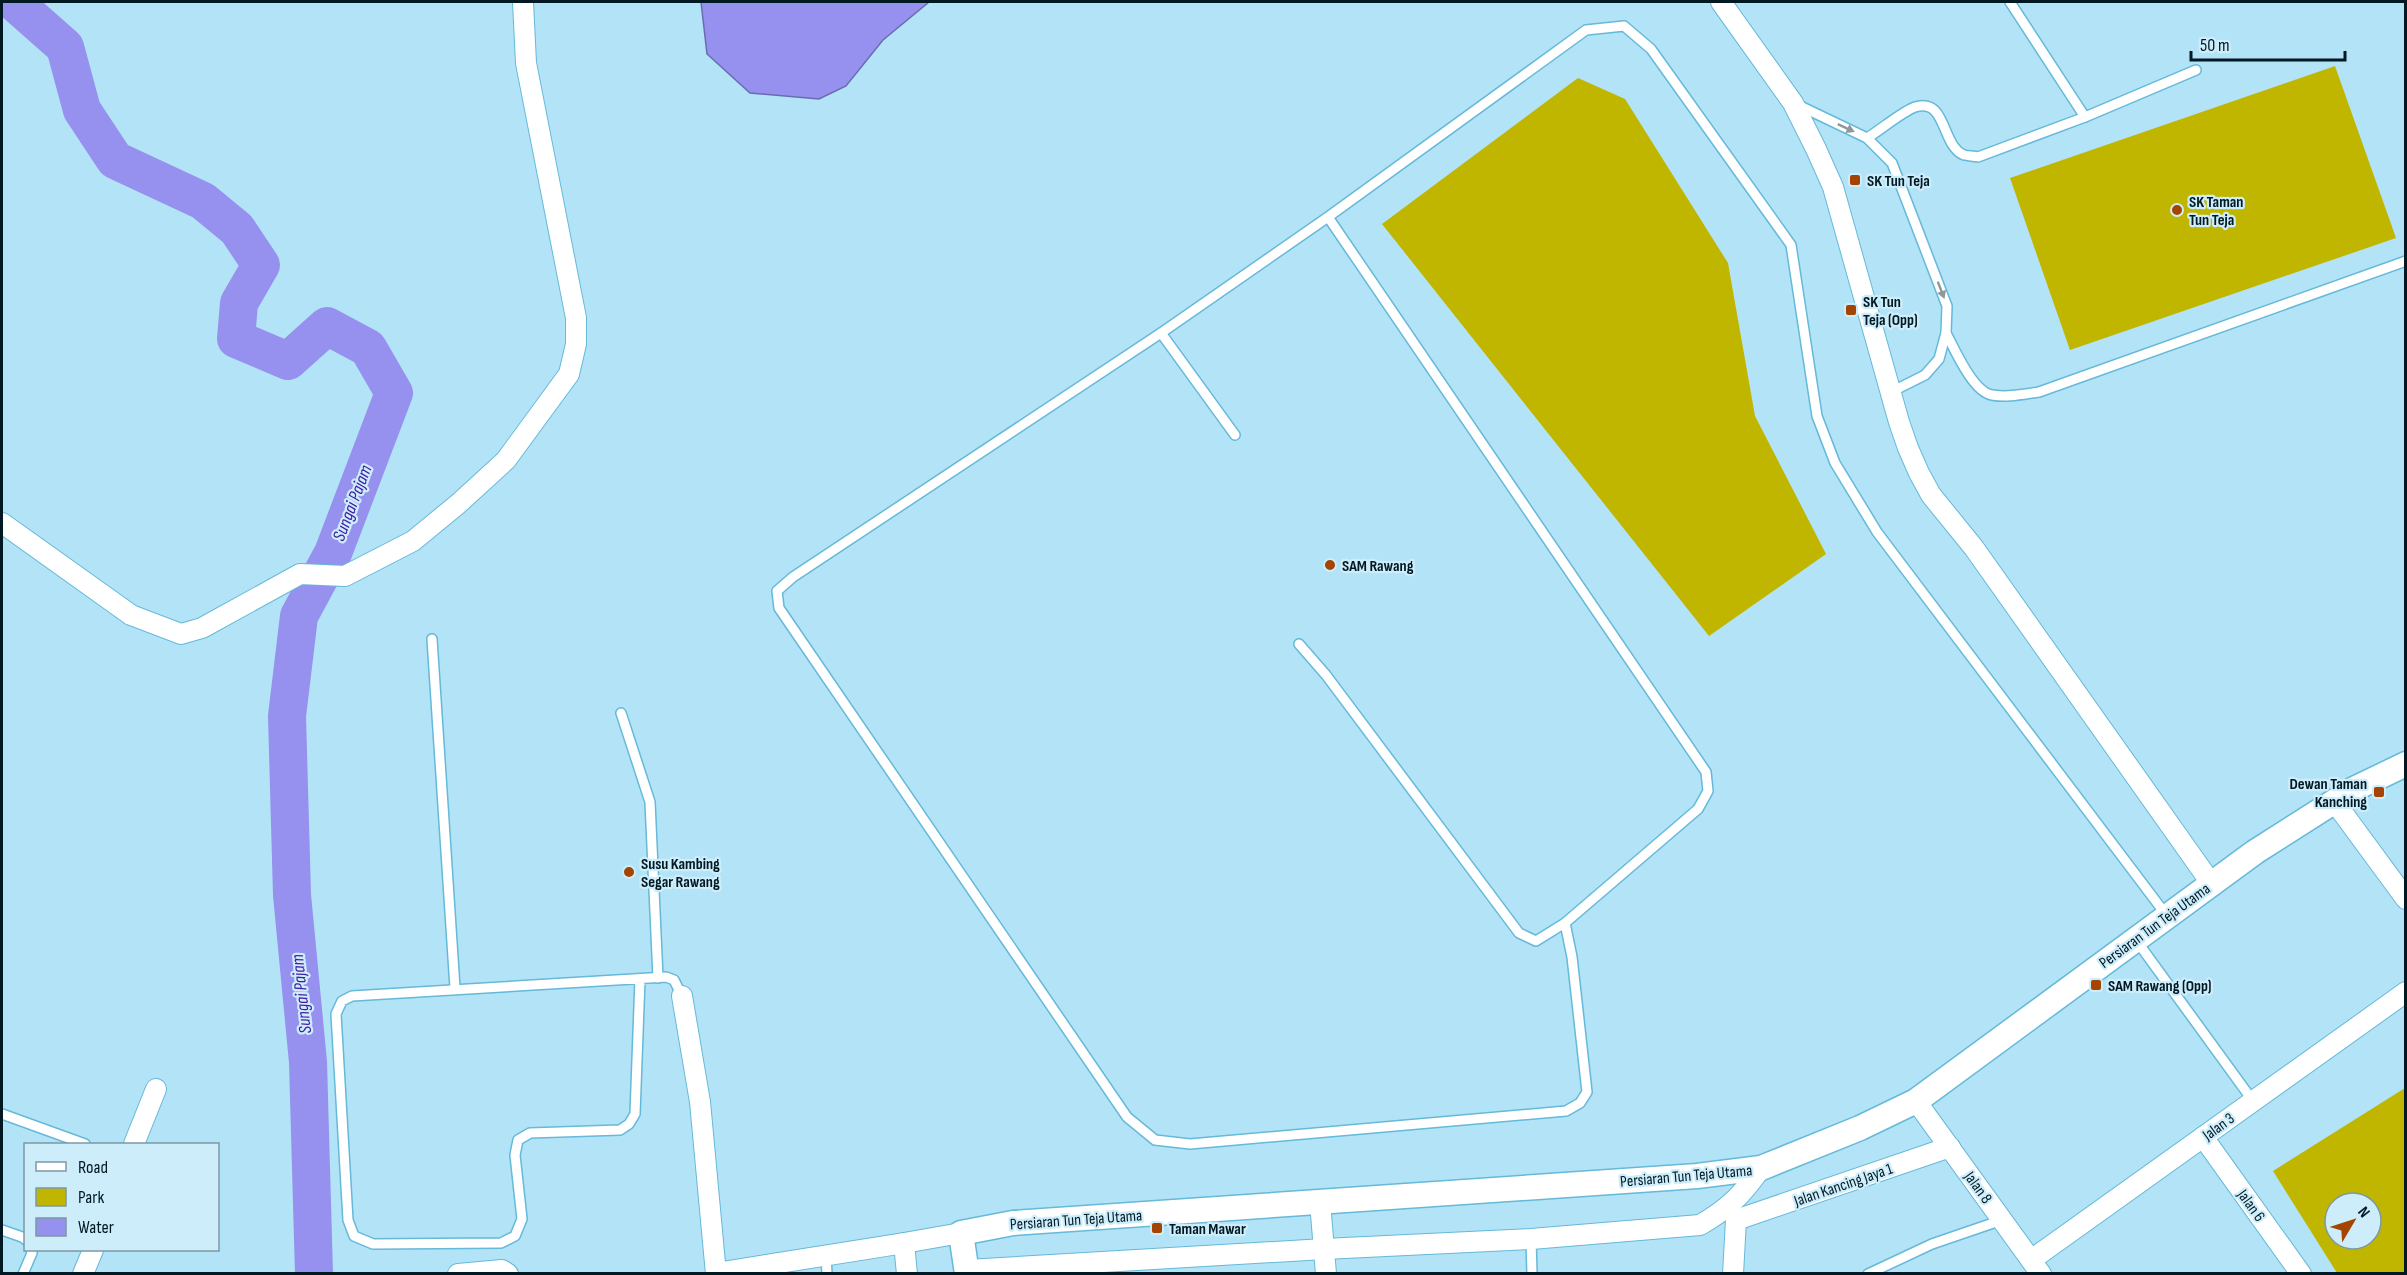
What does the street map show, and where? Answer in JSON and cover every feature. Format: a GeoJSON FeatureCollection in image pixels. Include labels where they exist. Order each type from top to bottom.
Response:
{"type":"FeatureCollection","features":[{"type":"Feature","properties":{"kind":"street"},"geometry":{"type":"LineString","coordinates":[[2,523],[131,615],[181,634],[202,628],[300,574],[345,576],[413,541],[506,460],[569,374],[576,344],[576,318],[526,63],[523,2]]}},
{"type":"Feature","properties":{"kind":"street"},"geometry":{"type":"LineString","coordinates":[[1721,2],[1793,103],[1833,187],[1908,448],[1931,495],[1974,548],[2211,883]]}},
{"type":"Feature","properties":{"kind":"street","name":"Persiaran Tun Teja Utama"},"geometry":{"type":"LineString","coordinates":[[961,1233],[1013,1223],[1697,1176],[1761,1168],[1860,1128],[1916,1101],[2211,883],[2334,801],[2376,777],[2406,764]]}},
{"type":"Feature","properties":{"kind":"street"},"geometry":{"type":"LineString","coordinates":[[2334,801],[2406,899]]}},
{"type":"Feature","properties":{"kind":"street","name":"Jalan 3"},"geometry":{"type":"LineString","coordinates":[[2036,1267],[2203,1137],[2406,992]]}},
{"type":"Feature","properties":{"kind":"street"},"geometry":{"type":"LineString","coordinates":[[682,996],[700,1101],[716,1273],[827,1264],[904,1243],[961,1233],[967,1272],[1170,1266],[1324,1249],[1532,1239],[1700,1225],[1729,1216]]}},
{"type":"Feature","properties":{"kind":"street"},"geometry":{"type":"LineString","coordinates":[[134,1143],[156,1089]]}},
{"type":"Feature","properties":{"kind":"street","name":"Jalan 8"},"geometry":{"type":"LineString","coordinates":[[1916,1101],[2036,1267]]}},
{"type":"Feature","properties":{"kind":"street","name":"Jalan 6"},"geometry":{"type":"LineString","coordinates":[[2203,1137],[2301,1274]]}},
{"type":"Feature","properties":{"kind":"street","name":"Jalan Kancing Jaya 1"},"geometry":{"type":"LineString","coordinates":[[1729,1216],[1950,1148]]}},
{"type":"Feature","properties":{"kind":"street"},"geometry":{"type":"LineString","coordinates":[[1733,1274],[1729,1216],[1761,1168]]}},
{"type":"Feature","properties":{"kind":"street"},"geometry":{"type":"LineString","coordinates":[[1320,1202],[1326,1274]]}},
{"type":"Feature","properties":{"kind":"street"},"geometry":{"type":"LineString","coordinates":[[904,1243],[907,1274]]}},
{"type":"Feature","properties":{"kind":"street"},"geometry":{"type":"LineString","coordinates":[[83,1274],[93,1251]]}},
{"type":"Feature","properties":{"kind":"street"},"geometry":{"type":"LineString","coordinates":[[458,1274],[502,1270],[508,1274]]}},
{"type":"Feature","properties":{"kind":"lane"},"geometry":{"type":"LineString","coordinates":[[2010,2],[2085,117]]}},
{"type":"Feature","properties":{"kind":"lane"},"geometry":{"type":"LineString","coordinates":[[1565,923],[1572,957],[1587,1092],[1580,1103],[1566,1111],[1190,1144],[1155,1140],[1127,1117],[779,608],[777,591],[793,578],[1161,333],[1328,217],[1586,30],[1624,26],[1651,49],[1791,245],[1817,416],[1835,463],[1877,532],[2167,916]]}},
{"type":"Feature","properties":{"kind":"lane"},"geometry":{"type":"LineString","coordinates":[[1867,138],[1915,107],[1929,107],[1940,115],[1951,144],[1964,155],[1978,157],[2085,117],[2196,70]]}},
{"type":"Feature","properties":{"kind":"lane"},"geometry":{"type":"LineString","coordinates":[[1793,103],[1867,138],[1892,163],[1947,306],[1946,333],[1939,359],[1925,375],[1891,392]]}},
{"type":"Feature","properties":{"kind":"lane"},"geometry":{"type":"LineString","coordinates":[[1299,644],[1333,684],[1519,933],[1536,941],[1565,923],[1698,809],[1708,790],[1706,772],[1328,217]]}},
{"type":"Feature","properties":{"kind":"lane"},"geometry":{"type":"LineString","coordinates":[[1946,333],[1969,377],[1990,395],[2012,396],[2039,392],[2406,261]]}},
{"type":"Feature","properties":{"kind":"lane"},"geometry":{"type":"LineString","coordinates":[[1161,333],[1235,435]]}},
{"type":"Feature","properties":{"kind":"lane"},"geometry":{"type":"LineString","coordinates":[[432,639],[455,988]]}},
{"type":"Feature","properties":{"kind":"lane"},"geometry":{"type":"LineString","coordinates":[[621,713],[650,802],[658,978]]}},
{"type":"Feature","properties":{"kind":"lane"},"geometry":{"type":"LineString","coordinates":[[2135,939],[2253,1101]]}},
{"type":"Feature","properties":{"kind":"lane"},"geometry":{"type":"LineString","coordinates":[[640,979],[635,1114],[629,1124],[621,1130],[530,1133],[518,1140],[515,1155],[522,1219],[515,1236],[501,1243],[373,1244],[354,1236],[348,1220],[336,1014],[342,1001],[352,996],[455,988],[658,978],[674,980],[682,996]]}},
{"type":"Feature","properties":{"kind":"lane"},"geometry":{"type":"LineString","coordinates":[[2,1114],[82,1143]]}},
{"type":"Feature","properties":{"kind":"lane"},"geometry":{"type":"LineString","coordinates":[[1868,1274],[1932,1244],[2003,1220]]}},
{"type":"Feature","properties":{"kind":"lane"},"geometry":{"type":"LineString","coordinates":[[2,1230],[24,1238]]}},
{"type":"Feature","properties":{"kind":"lane"},"geometry":{"type":"LineString","coordinates":[[1532,1239],[1532,1274]]}},
{"type":"Feature","properties":{"kind":"lane"},"geometry":{"type":"LineString","coordinates":[[23,1274],[31,1251]]}},
{"type":"Feature","properties":{"kind":"green space"},"geometry":{"type":"Polygon","coordinates":[[[2335,66],[2396,238],[2070,350],[2010,178],[2335,66]]]}},
{"type":"Feature","properties":{"kind":"green space"},"geometry":{"type":"Polygon","coordinates":[[[1578,78],[1625,99],[1728,263],[1755,416],[1826,554],[1709,636],[1382,224],[1578,78]]]}},
{"type":"Feature","properties":{"kind":"green space"},"geometry":{"type":"Polygon","coordinates":[[[2405,1088],[2405,1273],[2337,1273],[2323,1251],[2383,1251],[2383,1191],[2323,1191],[2323,1251],[2273,1171],[2405,1088]]]}},
{"type":"Feature","properties":{"kind":"water"},"geometry":{"type":"Polygon","coordinates":[[[701,2],[929,2],[883,40],[846,86],[819,99],[750,93],[707,54],[701,2]]]}},
{"type":"Feature","properties":{"kind":"waterway","name":"Sungai Pajam"},"geometry":{"type":"LineString","coordinates":[[14,2],[65,47],[82,110],[115,160],[203,201],[237,229],[261,265],[239,303],[236,339],[288,361],[327,326],[368,348],[394,393],[333,553],[299,616],[287,716],[292,895],[308,1062],[314,1274]]}},
{"type":"Feature","properties":{"kind":"place","name":"SK Tun Teja"},"geometry":{"type":"Point","coordinates":[1855,180]}},
{"type":"Feature","properties":{"kind":"place","name":"SK Taman Tun Teja"},"geometry":{"type":"Point","coordinates":[2177,210]}},
{"type":"Feature","properties":{"kind":"place","name":"SK Tun Teja (Opp)"},"geometry":{"type":"Point","coordinates":[1851,310]}},
{"type":"Feature","properties":{"kind":"place","name":"SAM Rawang"},"geometry":{"type":"Point","coordinates":[1330,565]}},
{"type":"Feature","properties":{"kind":"place","name":"Dewan Taman Kanching"},"geometry":{"type":"Point","coordinates":[2379,792]}},
{"type":"Feature","properties":{"kind":"place","name":"Susu Kambing Segar Rawang"},"geometry":{"type":"Point","coordinates":[629,872]}},
{"type":"Feature","properties":{"kind":"place","name":"SAM Rawang (Opp)"},"geometry":{"type":"Point","coordinates":[2096,985]}},
{"type":"Feature","properties":{"kind":"place","name":"Taman Mawar"},"geometry":{"type":"Point","coordinates":[1157,1228]}}]}
